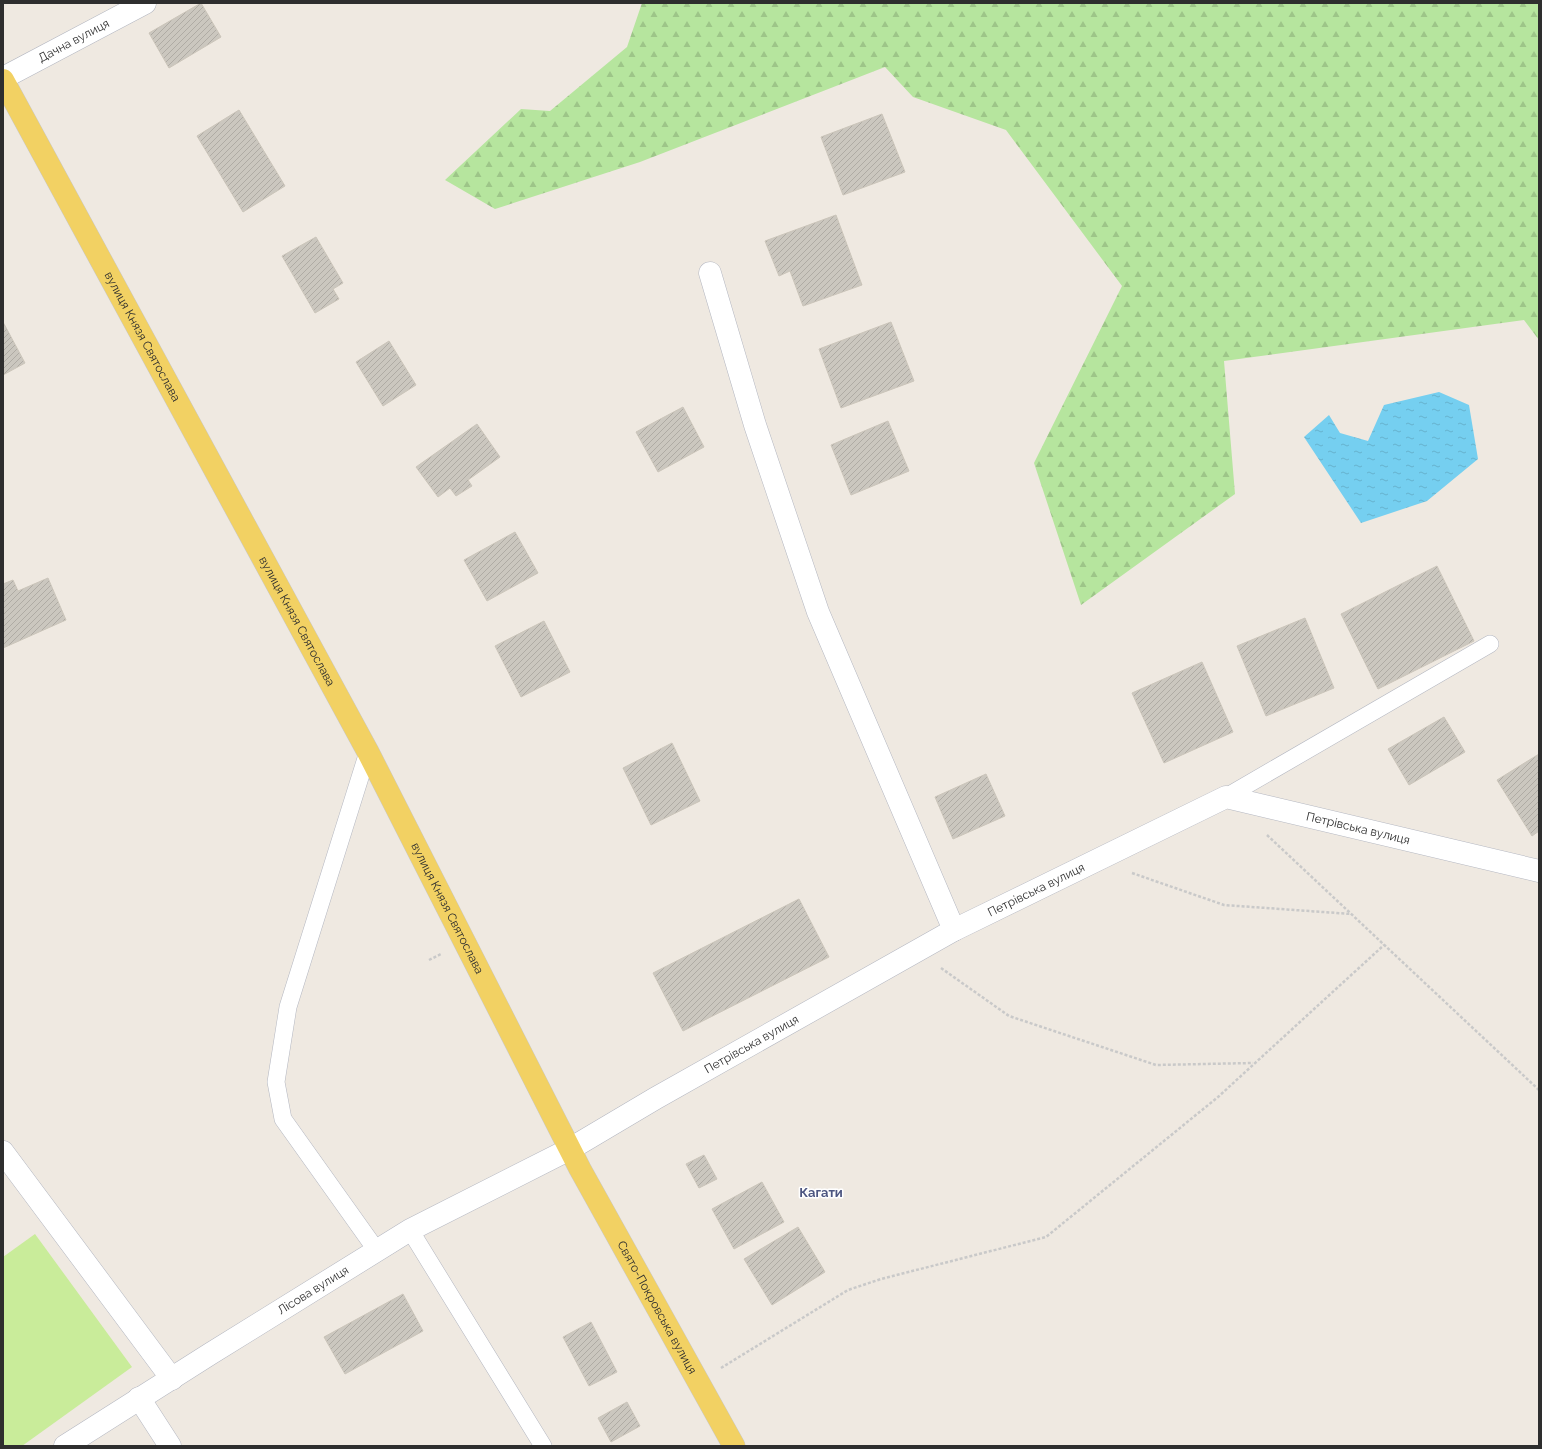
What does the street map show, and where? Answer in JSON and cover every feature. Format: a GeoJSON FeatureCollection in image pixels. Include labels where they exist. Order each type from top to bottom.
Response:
{"type":"FeatureCollection","features":[{"type":"Feature","properties":{"kind":"main road","name":"вулиця Князя Святослава"},"geometry":{"type":"LineString","coordinates":[[3,79],[368,752],[580,1169]]}},
{"type":"Feature","properties":{"kind":"main road","name":"Свято-Покровська вулиця"},"geometry":{"type":"LineString","coordinates":[[580,1169],[734,1446]]}},
{"type":"Feature","properties":{"kind":"street","name":"Дачна вулиця"},"geometry":{"type":"LineString","coordinates":[[3,79],[145,3]]}},
{"type":"Feature","properties":{"kind":"street"},"geometry":{"type":"LineString","coordinates":[[710,273],[755,425],[818,612],[954,930]]}},
{"type":"Feature","properties":{"kind":"street","name":"Петрівська вулиця"},"geometry":{"type":"LineString","coordinates":[[570,1149],[656,1098],[954,930],[1226,797],[1539,870]]}},
{"type":"Feature","properties":{"kind":"street","name":"Лісова вулиця"},"geometry":{"type":"LineString","coordinates":[[65,1446],[410,1230],[570,1149]]}},
{"type":"Feature","properties":{"kind":"street"},"geometry":{"type":"LineString","coordinates":[[3,1152],[172,1379]]}},
{"type":"Feature","properties":{"kind":"street"},"geometry":{"type":"LineString","coordinates":[[140,1398],[170,1446]]}},
{"type":"Feature","properties":{"kind":"lane"},"geometry":{"type":"LineString","coordinates":[[1226,797],[1490,644]]}},
{"type":"Feature","properties":{"kind":"lane"},"geometry":{"type":"LineString","coordinates":[[368,752],[288,1007],[276,1082],[283,1119],[377,1251]]}},
{"type":"Feature","properties":{"kind":"lane"},"geometry":{"type":"LineString","coordinates":[[410,1230],[543,1446]]}},
{"type":"Feature","properties":{"kind":"path"},"geometry":{"type":"LineString","coordinates":[[1266,834],[1539,1090]]}},
{"type":"Feature","properties":{"kind":"path"},"geometry":{"type":"LineString","coordinates":[[1096,860],[1224,905],[1352,914]]}},
{"type":"Feature","properties":{"kind":"path"},"geometry":{"type":"LineString","coordinates":[[717,1371],[848,1290],[881,1279],[1046,1238],[1218,1097],[1384,945]]}},
{"type":"Feature","properties":{"kind":"path"},"geometry":{"type":"LineString","coordinates":[[916,951],[1009,1016],[1017,1019],[1156,1065],[1254,1063]]}},
{"type":"Feature","properties":{"kind":"green space"},"geometry":{"type":"Polygon","coordinates":[[[642,3],[1539,3],[1539,340],[1524,320],[1224,361],[1235,494],[1081,605],[1034,463],[1122,286],[1006,130],[913,97],[885,67],[640,162],[495,209],[445,180],[521,109],[550,111],[627,47],[642,3]]]}},
{"type":"Feature","properties":{"kind":"green space"},"geometry":{"type":"Polygon","coordinates":[[[35,1234],[132,1367],[22,1446],[3,1446],[3,1257],[35,1234]]]}},
{"type":"Feature","properties":{"kind":"water"},"geometry":{"type":"Polygon","coordinates":[[[1439,392],[1469,405],[1478,459],[1427,501],[1361,523],[1304,437],[1329,415],[1340,433],[1368,441],[1384,405],[1439,392]]]}},
{"type":"Feature","properties":{"kind":"building"},"geometry":{"type":"Polygon","coordinates":[[[201,3],[221,37],[169,68],[149,33],[201,3]]]}},
{"type":"Feature","properties":{"kind":"building"},"geometry":{"type":"Polygon","coordinates":[[[239,110],[285,186],[243,212],[197,136],[239,110]]]}},
{"type":"Feature","properties":{"kind":"building"},"geometry":{"type":"Polygon","coordinates":[[[882,114],[905,172],[843,195],[821,137],[882,114]]]}},
{"type":"Feature","properties":{"kind":"building"},"geometry":{"type":"Polygon","coordinates":[[[836,215],[862,285],[803,306],[790,271],[779,276],[765,241],[836,215]]]}},
{"type":"Feature","properties":{"kind":"building"},"geometry":{"type":"Polygon","coordinates":[[[316,237],[343,283],[333,289],[339,299],[315,313],[282,256],[316,237]]]}},
{"type":"Feature","properties":{"kind":"building"},"geometry":{"type":"Polygon","coordinates":[[[3,322],[25,363],[3,375],[3,322]]]}},
{"type":"Feature","properties":{"kind":"building"},"geometry":{"type":"Polygon","coordinates":[[[891,322],[914,381],[841,408],[819,349],[891,322]]]}},
{"type":"Feature","properties":{"kind":"building"},"geometry":{"type":"Polygon","coordinates":[[[389,341],[416,385],[383,406],[356,362],[389,341]]]}},
{"type":"Feature","properties":{"kind":"building"},"geometry":{"type":"Polygon","coordinates":[[[683,407],[704,447],[658,472],[636,432],[683,407]]]}},
{"type":"Feature","properties":{"kind":"building"},"geometry":{"type":"Polygon","coordinates":[[[888,421],[909,471],[851,495],[831,445],[888,421]]]}},
{"type":"Feature","properties":{"kind":"building"},"geometry":{"type":"Polygon","coordinates":[[[477,424],[500,457],[468,480],[472,486],[456,496],[450,488],[438,497],[416,467],[477,424]]]}},
{"type":"Feature","properties":{"kind":"building"},"geometry":{"type":"Polygon","coordinates":[[[515,532],[538,573],[487,601],[464,560],[515,532]]]}},
{"type":"Feature","properties":{"kind":"building"},"geometry":{"type":"Polygon","coordinates":[[[1437,566],[1474,641],[1378,689],[1341,614],[1437,566]]]}},
{"type":"Feature","properties":{"kind":"building"},"geometry":{"type":"Polygon","coordinates":[[[48,578],[66,620],[3,648],[3,584],[13,580],[18,591],[48,578]]]}},
{"type":"Feature","properties":{"kind":"building"},"geometry":{"type":"Polygon","coordinates":[[[1305,618],[1334,688],[1266,716],[1237,646],[1305,618]]]}},
{"type":"Feature","properties":{"kind":"building"},"geometry":{"type":"Polygon","coordinates":[[[544,621],[570,672],[521,697],[495,646],[544,621]]]}},
{"type":"Feature","properties":{"kind":"building"},"geometry":{"type":"Polygon","coordinates":[[[1202,662],[1233,732],[1164,763],[1132,693],[1202,662]]]}},
{"type":"Feature","properties":{"kind":"building"},"geometry":{"type":"Polygon","coordinates":[[[1444,717],[1465,752],[1409,785],[1388,749],[1444,717]]]}},
{"type":"Feature","properties":{"kind":"building"},"geometry":{"type":"Polygon","coordinates":[[[672,743],[700,801],[651,825],[623,768],[672,743]]]}},
{"type":"Feature","properties":{"kind":"building"},"geometry":{"type":"Polygon","coordinates":[[[1539,754],[1539,831],[1532,836],[1497,780],[1539,754]]]}},
{"type":"Feature","properties":{"kind":"building"},"geometry":{"type":"Polygon","coordinates":[[[986,774],[1005,816],[953,839],[935,797],[986,774]]]}},
{"type":"Feature","properties":{"kind":"building"},"geometry":{"type":"Polygon","coordinates":[[[799,899],[829,957],[683,1031],[653,973],[799,899]]]}},
{"type":"Feature","properties":{"kind":"building"},"geometry":{"type":"Polygon","coordinates":[[[704,1155],[717,1179],[699,1188],[686,1164],[704,1155]]]}},
{"type":"Feature","properties":{"kind":"building"},"geometry":{"type":"Polygon","coordinates":[[[762,1182],[784,1222],[734,1249],[712,1209],[762,1182]]]}},
{"type":"Feature","properties":{"kind":"building"},"geometry":{"type":"Polygon","coordinates":[[[798,1227],[825,1272],[772,1305],[744,1259],[798,1227]]]}},
{"type":"Feature","properties":{"kind":"building"},"geometry":{"type":"Polygon","coordinates":[[[403,1294],[423,1331],[345,1374],[324,1337],[403,1294]]]}},
{"type":"Feature","properties":{"kind":"building"},"geometry":{"type":"Polygon","coordinates":[[[591,1322],[617,1372],[589,1386],[563,1337],[591,1322]]]}},
{"type":"Feature","properties":{"kind":"building"},"geometry":{"type":"Polygon","coordinates":[[[627,1402],[640,1426],[611,1442],[598,1418],[627,1402]]]}},
{"type":"Feature","properties":{"kind":"district","name":"Кагати"},"geometry":{"type":"Point","coordinates":[821,1192]}}]}
